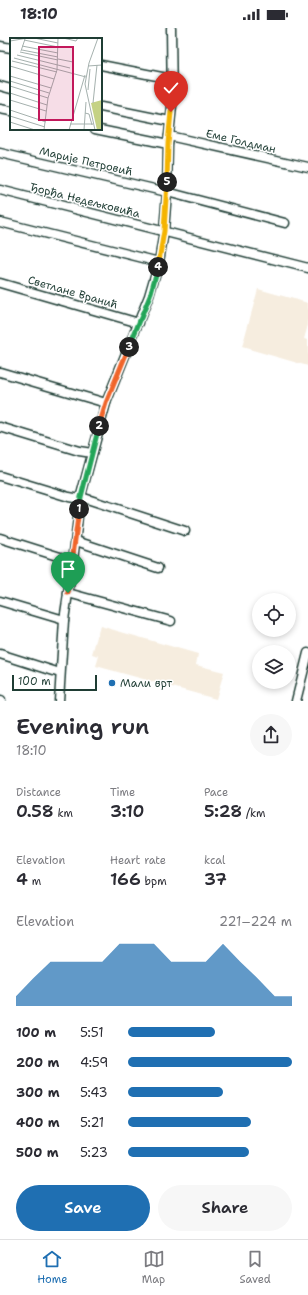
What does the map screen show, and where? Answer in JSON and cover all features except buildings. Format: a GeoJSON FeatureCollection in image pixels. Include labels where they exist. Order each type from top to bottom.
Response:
{"type":"FeatureCollection","features":[{"type":"Feature","properties":{"kind":"street"},"geometry":{"type":"LineString","coordinates":[[59,701],[64,620],[81,498],[106,403],[150,296],[159,262],[164,231],[167,192],[168,144],[172,106],[171,28]]}},
{"type":"Feature","properties":{"kind":"street"},"geometry":{"type":"LineString","coordinates":[[0,46],[10,48]]}},
{"type":"Feature","properties":{"kind":"street"},"geometry":{"type":"LineString","coordinates":[[102,65],[172,79]]}},
{"type":"Feature","properties":{"kind":"street"},"geometry":{"type":"LineString","coordinates":[[0,86],[10,89]]}},
{"type":"Feature","properties":{"kind":"street"},"geometry":{"type":"LineString","coordinates":[[102,107],[170,121]]}},
{"type":"Feature","properties":{"kind":"street"},"geometry":{"type":"LineString","coordinates":[[0,109],[10,111]]}},
{"type":"Feature","properties":{"kind":"street"},"geometry":{"type":"LineString","coordinates":[[100,130],[168,144]]}},
{"type":"Feature","properties":{"kind":"street","name":"Еме Голдман"},"geometry":{"type":"LineString","coordinates":[[169,136],[308,168]]}},
{"type":"Feature","properties":{"kind":"street","name":"Марије Петровић"},"geometry":{"type":"LineString","coordinates":[[0,153],[167,192],[285,223]]}},
{"type":"Feature","properties":{"kind":"street","name":"Ђорђа Недељковића"},"geometry":{"type":"LineString","coordinates":[[0,190],[308,268]]}},
{"type":"Feature","properties":{"kind":"street"},"geometry":{"type":"LineString","coordinates":[[0,222],[159,262]]}},
{"type":"Feature","properties":{"kind":"street","name":"Светлане Вранић"},"geometry":{"type":"LineString","coordinates":[[0,283],[139,323]]}},
{"type":"Feature","properties":{"kind":"street"},"geometry":{"type":"LineString","coordinates":[[0,372],[106,403]]}},
{"type":"Feature","properties":{"kind":"street"},"geometry":{"type":"LineString","coordinates":[[0,427],[78,451],[92,453]]}},
{"type":"Feature","properties":{"kind":"street"},"geometry":{"type":"LineString","coordinates":[[0,476],[69,497],[81,498],[185,531]]}},
{"type":"Feature","properties":{"kind":"street"},"geometry":{"type":"LineString","coordinates":[[0,538],[73,561]]}},
{"type":"Feature","properties":{"kind":"street"},"geometry":{"type":"LineString","coordinates":[[76,541],[158,568]]}},
{"type":"Feature","properties":{"kind":"street"},"geometry":{"type":"LineString","coordinates":[[68,593],[171,621]]}},
{"type":"Feature","properties":{"kind":"street"},"geometry":{"type":"LineString","coordinates":[[0,601],[64,620]]}},
{"type":"Feature","properties":{"kind":"street"},"geometry":{"type":"LineString","coordinates":[[296,701],[308,652]]}},
{"type":"Feature","properties":{"kind":"street"},"geometry":{"type":"LineString","coordinates":[[0,654],[60,673]]}},
{"type":"Feature","properties":{"kind":"shaded area"},"geometry":{"type":"Polygon","coordinates":[[[258,289],[308,303],[308,325],[304,339],[308,340],[308,366],[242,347],[258,289]]]}},
{"type":"Feature","properties":{"kind":"shaded area"},"geometry":{"type":"Polygon","coordinates":[[[100,626],[198,654],[196,665],[224,672],[216,699],[96,666],[99,656],[92,654],[100,626]]]}},
{"type":"Feature","properties":{"kind":"place","name":"Мали врт"},"geometry":{"type":"Point","coordinates":[112,683]}},
{"type":"Feature","properties":{"kind":"route"},"geometry":{"type":"LineString","coordinates":[[68,593],[80,500],[92,453],[106,403],[150,296],[159,262],[164,231],[171,112]]}}]}
